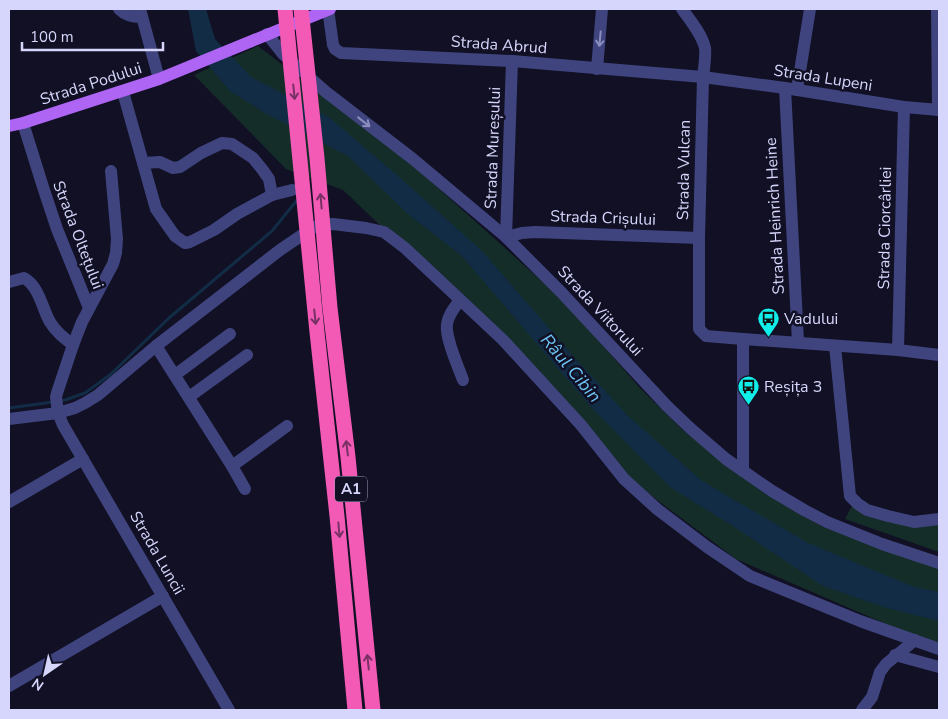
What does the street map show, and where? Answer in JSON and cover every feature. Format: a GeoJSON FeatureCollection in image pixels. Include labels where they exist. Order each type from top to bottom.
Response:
{"type":"FeatureCollection","features":[{"type":"Feature","properties":{"kind":"highway","name":"A1"},"geometry":{"type":"LineString","coordinates":[[285,9],[310,268],[337,508],[355,710]]}},
{"type":"Feature","properties":{"kind":"highway","name":"A1"},"geometry":{"type":"LineString","coordinates":[[301,9],[373,710]]}},
{"type":"Feature","properties":{"kind":"main road","name":"Strada Podului"},"geometry":{"type":"LineString","coordinates":[[9,126],[123,92],[159,79],[329,9]]}},
{"type":"Feature","properties":{"kind":"street"},"geometry":{"type":"LineString","coordinates":[[119,9],[134,17],[141,13],[159,79]]}},
{"type":"Feature","properties":{"kind":"street","name":"Strada Abrud"},"geometry":{"type":"LineString","coordinates":[[329,9],[333,45],[341,53],[512,61],[703,77]]}},
{"type":"Feature","properties":{"kind":"street"},"geometry":{"type":"LineString","coordinates":[[597,68],[602,9]]}},
{"type":"Feature","properties":{"kind":"street","name":"Strada Vulcan"},"geometry":{"type":"LineString","coordinates":[[682,9],[701,37],[705,53],[699,238],[699,329],[706,336],[743,339]]}},
{"type":"Feature","properties":{"kind":"street","name":"Strada Heinrich Heine"},"geometry":{"type":"LineString","coordinates":[[798,342],[791,89],[810,9]]}},
{"type":"Feature","properties":{"kind":"street"},"geometry":{"type":"LineString","coordinates":[[937,9],[939,110]]}},
{"type":"Feature","properties":{"kind":"street","name":"Strada Viitorului"},"geometry":{"type":"LineString","coordinates":[[262,36],[326,92],[413,159],[506,237],[561,292],[672,411],[707,443],[772,491],[827,522],[882,544],[939,563]]}},
{"type":"Feature","properties":{"kind":"street","name":"Strada Mureșului"},"geometry":{"type":"LineString","coordinates":[[506,237],[512,61]]}},
{"type":"Feature","properties":{"kind":"street","name":"Strada Lupeni"},"geometry":{"type":"LineString","coordinates":[[703,77],[904,107],[939,110]]}},
{"type":"Feature","properties":{"kind":"street"},"geometry":{"type":"LineString","coordinates":[[123,92],[156,209],[175,236],[185,243],[214,230],[236,214],[272,195],[292,190]]}},
{"type":"Feature","properties":{"kind":"street","name":"Strada Ciorcârliei"},"geometry":{"type":"LineString","coordinates":[[898,350],[904,107]]}},
{"type":"Feature","properties":{"kind":"street","name":"Strada Oltețului"},"geometry":{"type":"LineString","coordinates":[[23,123],[42,187],[89,308],[73,345],[57,393],[57,410]]}},
{"type":"Feature","properties":{"kind":"street"},"geometry":{"type":"LineString","coordinates":[[143,163],[160,162],[173,168],[180,167],[201,153],[222,143],[232,144],[253,158],[262,169],[269,179],[272,195]]}},
{"type":"Feature","properties":{"kind":"street"},"geometry":{"type":"LineString","coordinates":[[89,308],[108,275],[116,253],[117,239],[111,171]]}},
{"type":"Feature","properties":{"kind":"street"},"geometry":{"type":"LineString","coordinates":[[9,419],[75,408],[98,395],[156,346],[280,250],[314,227],[333,224],[384,232],[405,248],[503,340],[581,425],[624,479],[657,509],[750,576],[860,621],[939,649]]}},
{"type":"Feature","properties":{"kind":"street","name":"Strada Crișului"},"geometry":{"type":"LineString","coordinates":[[506,237],[535,232],[699,238]]}},
{"type":"Feature","properties":{"kind":"street"},"geometry":{"type":"LineString","coordinates":[[9,282],[24,278],[31,283],[51,323],[62,337],[73,345]]}},
{"type":"Feature","properties":{"kind":"street"},"geometry":{"type":"LineString","coordinates":[[460,300],[447,323],[447,335],[463,380]]}},
{"type":"Feature","properties":{"kind":"street"},"geometry":{"type":"LineString","coordinates":[[175,375],[230,334]]}},
{"type":"Feature","properties":{"kind":"street"},"geometry":{"type":"LineString","coordinates":[[743,471],[743,339],[898,350],[939,355]]}},
{"type":"Feature","properties":{"kind":"street"},"geometry":{"type":"LineString","coordinates":[[156,346],[245,489]]}},
{"type":"Feature","properties":{"kind":"street"},"geometry":{"type":"LineString","coordinates":[[835,346],[850,496],[867,510],[888,516],[914,522],[939,519]]}},
{"type":"Feature","properties":{"kind":"street"},"geometry":{"type":"LineString","coordinates":[[189,397],[248,355]]}},
{"type":"Feature","properties":{"kind":"street","name":"Strada Luncii"},"geometry":{"type":"LineString","coordinates":[[57,410],[83,459],[230,710]]}},
{"type":"Feature","properties":{"kind":"street"},"geometry":{"type":"LineString","coordinates":[[232,466],[287,426]]}},
{"type":"Feature","properties":{"kind":"street"},"geometry":{"type":"LineString","coordinates":[[9,502],[83,459]]}},
{"type":"Feature","properties":{"kind":"street"},"geometry":{"type":"LineString","coordinates":[[9,686],[164,596]]}},
{"type":"Feature","properties":{"kind":"street"},"geometry":{"type":"LineString","coordinates":[[862,710],[872,697],[880,672],[886,664],[915,640]]}},
{"type":"Feature","properties":{"kind":"street"},"geometry":{"type":"LineString","coordinates":[[894,656],[939,667]]}},
{"type":"Feature","properties":{"kind":"green space"},"geometry":{"type":"Polygon","coordinates":[[[258,46],[409,162],[564,301],[640,388],[684,431],[737,473],[821,526],[939,567],[939,647],[736,559],[625,476],[448,290],[343,190],[286,169],[194,75],[258,46]]]}},
{"type":"Feature","properties":{"kind":"green space"},"geometry":{"type":"Polygon","coordinates":[[[853,504],[939,524],[939,552],[845,519],[853,504]]]}},
{"type":"Feature","properties":{"kind":"water","name":"Râul Cibin"},"geometry":{"type":"Polygon","coordinates":[[[188,9],[206,9],[215,39],[251,77],[330,118],[482,251],[629,417],[702,481],[808,543],[914,587],[939,592],[939,621],[887,608],[823,586],[670,487],[590,406],[462,256],[408,214],[348,156],[267,114],[230,91],[196,51],[188,9]]]}},
{"type":"Feature","properties":{"kind":"waterway"},"geometry":{"type":"LineString","coordinates":[[59,401],[85,393],[111,374],[169,318],[272,231],[298,199]]}},
{"type":"Feature","properties":{"kind":"waterway"},"geometry":{"type":"LineString","coordinates":[[9,408],[53,402]]}},
{"type":"Feature","properties":{"kind":"place","name":"Vadului"},"geometry":{"type":"Point","coordinates":[768,338]}},
{"type":"Feature","properties":{"kind":"place","name":"Reșița 3"},"geometry":{"type":"Point","coordinates":[748,406]}}]}
